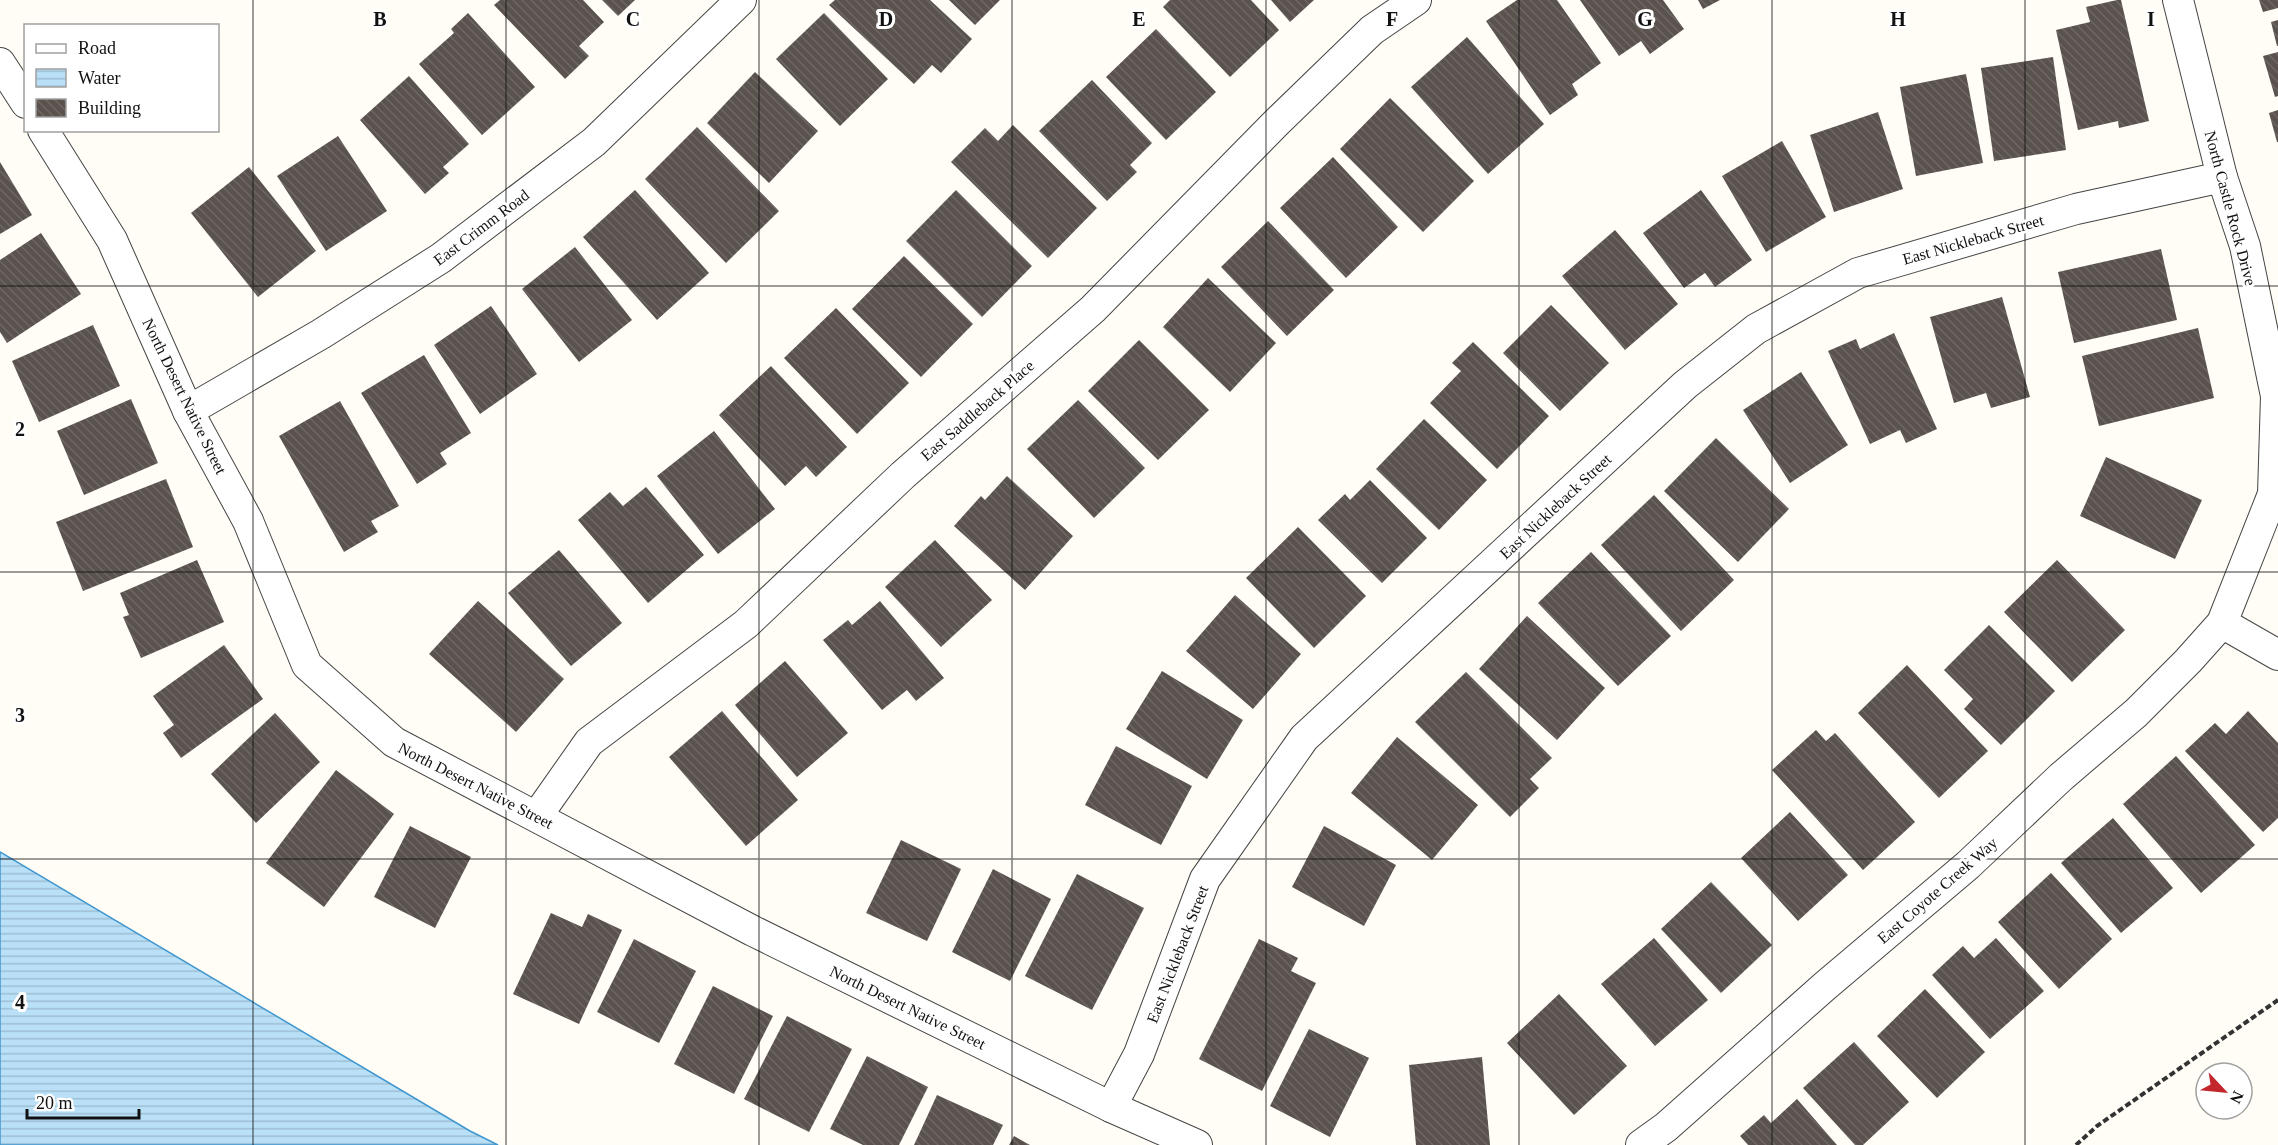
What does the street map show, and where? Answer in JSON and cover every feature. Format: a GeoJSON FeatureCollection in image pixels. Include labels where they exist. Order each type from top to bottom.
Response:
{"type":"FeatureCollection","features":[{"type":"Feature","properties":{"kind":"street","name":"East Crimm Road"},"geometry":{"type":"LineString","coordinates":[[188,411],[321,334],[441,258],[594,142],[741,0]]}},
{"type":"Feature","properties":{"kind":"street","name":"East Saddleback Place"},"geometry":{"type":"LineString","coordinates":[[537,816],[589,742],[746,624],[903,476],[1093,309],[1276,123],[1372,30],[1416,0]]}},
{"type":"Feature","properties":{"kind":"street","name":"North Castle Rock Drive"},"geometry":{"type":"LineString","coordinates":[[2178,0],[2222,177],[2245,246],[2276,396],[2273,494],[2222,623]]}},
{"type":"Feature","properties":{"kind":"street"},"geometry":{"type":"LineString","coordinates":[[0,63],[24,100]]}},
{"type":"Feature","properties":{"kind":"street","name":"North Desert Native Street"},"geometry":{"type":"LineString","coordinates":[[44,132],[112,240],[188,411],[248,521],[307,665],[393,742],[753,931],[1111,1107],[1197,1145]]}},
{"type":"Feature","properties":{"kind":"street","name":"East Nickleback Street"},"geometry":{"type":"LineString","coordinates":[[1111,1107],[1139,1054],[1205,879],[1304,738],[1685,385],[1756,329],[1857,273],[2076,209],[2222,177]]}},
{"type":"Feature","properties":{"kind":"street"},"geometry":{"type":"LineString","coordinates":[[2222,623],[2278,655]]}},
{"type":"Feature","properties":{"kind":"street","name":"East Coyote Creek Way"},"geometry":{"type":"LineString","coordinates":[[1641,1145],[1666,1127],[1825,986],[1968,865],[2061,777],[2136,713],[2222,623]]}},
{"type":"Feature","properties":{"kind":"path"},"geometry":{"type":"LineString","coordinates":[[2076,1145],[2097,1126],[2278,1000]]}},
{"type":"Feature","properties":{"kind":"water"},"geometry":{"type":"Polygon","coordinates":[[[0,852],[470,1131],[498,1145],[0,1145],[0,852]]]}},
{"type":"Feature","properties":{"kind":"building"},"geometry":{"type":"Polygon","coordinates":[[[500,0],[583,0],[604,22],[579,46],[589,56],[565,79],[494,5],[500,0]]]}},
{"type":"Feature","properties":{"kind":"building"},"geometry":{"type":"Polygon","coordinates":[[[602,0],[635,0],[618,16],[602,0]]]}},
{"type":"Feature","properties":{"kind":"building"},"geometry":{"type":"Polygon","coordinates":[[[835,0],[930,0],[972,39],[941,73],[932,65],[914,84],[829,5],[835,0]]]}},
{"type":"Feature","properties":{"kind":"building"},"geometry":{"type":"Polygon","coordinates":[[[949,0],[1000,0],[975,25],[949,0]]]}},
{"type":"Feature","properties":{"kind":"building"},"geometry":{"type":"Polygon","coordinates":[[[1170,0],[1251,0],[1279,30],[1230,77],[1163,7],[1170,0]]]}},
{"type":"Feature","properties":{"kind":"building"},"geometry":{"type":"Polygon","coordinates":[[[1271,0],[1314,0],[1290,22],[1271,0]]]}},
{"type":"Feature","properties":{"kind":"building"},"geometry":{"type":"Polygon","coordinates":[[[1517,0],[1557,0],[1601,63],[1572,84],[1578,95],[1550,115],[1486,21],[1517,0]]]}},
{"type":"Feature","properties":{"kind":"building"},"geometry":{"type":"Polygon","coordinates":[[[1580,0],[1663,0],[1684,29],[1650,54],[1641,41],[1619,56],[1580,0]]]}},
{"type":"Feature","properties":{"kind":"building"},"geometry":{"type":"Polygon","coordinates":[[[1698,0],[1720,0],[1703,9],[1698,0]]]}},
{"type":"Feature","properties":{"kind":"building"},"geometry":{"type":"Polygon","coordinates":[[[2121,0],[2149,121],[2119,128],[2118,121],[2078,130],[2056,30],[2090,22],[2086,7],[2121,0]]]}},
{"type":"Feature","properties":{"kind":"building"},"geometry":{"type":"Polygon","coordinates":[[[2259,0],[2278,0],[2278,8],[2263,12],[2259,0]]]}},
{"type":"Feature","properties":{"kind":"building"},"geometry":{"type":"Polygon","coordinates":[[[468,13],[535,87],[482,135],[419,64],[454,33],[451,29],[468,13]]]}},
{"type":"Feature","properties":{"kind":"building"},"geometry":{"type":"Polygon","coordinates":[[[824,13],[888,79],[840,126],[776,59],[824,13]]]}},
{"type":"Feature","properties":{"kind":"building"},"geometry":{"type":"Polygon","coordinates":[[[2278,20],[2278,46],[2277,46],[2271,22],[2278,20]]]}},
{"type":"Feature","properties":{"kind":"building"},"geometry":{"type":"Polygon","coordinates":[[[1156,29],[1216,92],[1166,140],[1106,77],[1156,29]]]}},
{"type":"Feature","properties":{"kind":"building"},"geometry":{"type":"Polygon","coordinates":[[[1467,37],[1544,124],[1488,174],[1411,87],[1467,37]]]}},
{"type":"Feature","properties":{"kind":"building"},"geometry":{"type":"Polygon","coordinates":[[[2278,52],[2278,96],[2275,97],[2263,56],[2278,52]]]}},
{"type":"Feature","properties":{"kind":"building"},"geometry":{"type":"Polygon","coordinates":[[[2053,57],[2066,150],[1994,161],[1981,68],[2053,57]]]}},
{"type":"Feature","properties":{"kind":"building"},"geometry":{"type":"Polygon","coordinates":[[[755,72],[818,131],[769,183],[707,123],[755,72]]]}},
{"type":"Feature","properties":{"kind":"building"},"geometry":{"type":"Polygon","coordinates":[[[1966,74],[1983,163],[1916,176],[1900,87],[1966,74]]]}},
{"type":"Feature","properties":{"kind":"building"},"geometry":{"type":"Polygon","coordinates":[[[409,76],[469,144],[443,167],[449,173],[425,194],[360,120],[409,76]]]}},
{"type":"Feature","properties":{"kind":"building"},"geometry":{"type":"Polygon","coordinates":[[[1092,80],[1152,143],[1130,165],[1137,172],[1107,201],[1039,131],[1092,80]]]}},
{"type":"Feature","properties":{"kind":"building"},"geometry":{"type":"Polygon","coordinates":[[[1390,98],[1474,181],[1423,232],[1340,149],[1390,98]]]}},
{"type":"Feature","properties":{"kind":"building"},"geometry":{"type":"Polygon","coordinates":[[[2278,110],[2278,142],[2277,142],[2269,113],[2278,110]]]}},
{"type":"Feature","properties":{"kind":"building"},"geometry":{"type":"Polygon","coordinates":[[[1878,112],[1903,189],[1834,212],[1810,135],[1878,112]]]}},
{"type":"Feature","properties":{"kind":"building"},"geometry":{"type":"Polygon","coordinates":[[[1013,125],[1097,208],[1048,258],[951,162],[985,128],[998,141],[1013,125]]]}},
{"type":"Feature","properties":{"kind":"building"},"geometry":{"type":"Polygon","coordinates":[[[697,127],[779,211],[726,263],[645,179],[697,127]]]}},
{"type":"Feature","properties":{"kind":"building"},"geometry":{"type":"Polygon","coordinates":[[[338,136],[387,211],[326,251],[277,176],[338,136]]]}},
{"type":"Feature","properties":{"kind":"building"},"geometry":{"type":"Polygon","coordinates":[[[1782,141],[1826,217],[1766,252],[1722,176],[1782,141]]]}},
{"type":"Feature","properties":{"kind":"building"},"geometry":{"type":"Polygon","coordinates":[[[1333,157],[1398,227],[1346,278],[1280,208],[1333,157]]]}},
{"type":"Feature","properties":{"kind":"building"},"geometry":{"type":"Polygon","coordinates":[[[0,162],[32,215],[0,234],[0,162]]]}},
{"type":"Feature","properties":{"kind":"building"},"geometry":{"type":"Polygon","coordinates":[[[249,167],[316,251],[258,297],[191,213],[249,167]]]}},
{"type":"Feature","properties":{"kind":"building"},"geometry":{"type":"Polygon","coordinates":[[[635,190],[709,273],[657,320],[583,237],[635,190]]]}},
{"type":"Feature","properties":{"kind":"building"},"geometry":{"type":"Polygon","coordinates":[[[956,190],[1032,266],[982,317],[906,241],[956,190]]]}},
{"type":"Feature","properties":{"kind":"building"},"geometry":{"type":"Polygon","coordinates":[[[1701,190],[1752,260],[1715,287],[1705,273],[1684,288],[1643,233],[1701,190]]]}},
{"type":"Feature","properties":{"kind":"building"},"geometry":{"type":"Polygon","coordinates":[[[1268,221],[1334,290],[1287,336],[1221,267],[1268,221]]]}},
{"type":"Feature","properties":{"kind":"building"},"geometry":{"type":"Polygon","coordinates":[[[1615,230],[1678,304],[1625,350],[1562,276],[1615,230]]]}},
{"type":"Feature","properties":{"kind":"building"},"geometry":{"type":"Polygon","coordinates":[[[41,233],[81,294],[7,343],[0,332],[0,260],[41,233]]]}},
{"type":"Feature","properties":{"kind":"building"},"geometry":{"type":"Polygon","coordinates":[[[575,247],[632,320],[579,362],[522,289],[575,247]]]}},
{"type":"Feature","properties":{"kind":"building"},"geometry":{"type":"Polygon","coordinates":[[[2161,249],[2177,320],[2074,343],[2058,272],[2161,249]]]}},
{"type":"Feature","properties":{"kind":"building"},"geometry":{"type":"Polygon","coordinates":[[[904,256],[973,324],[921,377],[852,309],[904,256]]]}},
{"type":"Feature","properties":{"kind":"building"},"geometry":{"type":"Polygon","coordinates":[[[1208,278],[1276,343],[1230,392],[1163,327],[1208,278]]]}},
{"type":"Feature","properties":{"kind":"building"},"geometry":{"type":"Polygon","coordinates":[[[2002,297],[2030,397],[1991,408],[1986,393],[1954,403],[1930,317],[2002,297]]]}},
{"type":"Feature","properties":{"kind":"building"},"geometry":{"type":"Polygon","coordinates":[[[1551,305],[1609,363],[1560,411],[1503,353],[1551,305]]]}},
{"type":"Feature","properties":{"kind":"building"},"geometry":{"type":"Polygon","coordinates":[[[491,306],[537,374],[480,414],[434,345],[491,306]]]}},
{"type":"Feature","properties":{"kind":"building"},"geometry":{"type":"Polygon","coordinates":[[[836,308],[909,383],[857,434],[784,358],[836,308]]]}},
{"type":"Feature","properties":{"kind":"building"},"geometry":{"type":"Polygon","coordinates":[[[93,325],[120,386],[39,422],[12,361],[93,325]]]}},
{"type":"Feature","properties":{"kind":"building"},"geometry":{"type":"Polygon","coordinates":[[[2198,328],[2214,398],[2099,426],[2082,356],[2198,328]]]}},
{"type":"Feature","properties":{"kind":"building"},"geometry":{"type":"Polygon","coordinates":[[[1894,333],[1937,429],[1906,443],[1900,430],[1870,444],[1828,351],[1856,339],[1860,349],[1894,333]]]}},
{"type":"Feature","properties":{"kind":"building"},"geometry":{"type":"Polygon","coordinates":[[[1139,340],[1209,410],[1158,460],[1088,391],[1139,340]]]}},
{"type":"Feature","properties":{"kind":"building"},"geometry":{"type":"Polygon","coordinates":[[[1473,342],[1549,416],[1497,469],[1430,403],[1461,371],[1452,363],[1473,342]]]}},
{"type":"Feature","properties":{"kind":"building"},"geometry":{"type":"Polygon","coordinates":[[[424,355],[471,433],[440,453],[447,464],[417,484],[361,393],[424,355]]]}},
{"type":"Feature","properties":{"kind":"building"},"geometry":{"type":"Polygon","coordinates":[[[771,366],[847,447],[816,477],[806,466],[785,486],[719,415],[771,366]]]}},
{"type":"Feature","properties":{"kind":"building"},"geometry":{"type":"Polygon","coordinates":[[[1801,372],[1848,445],[1790,483],[1743,410],[1801,372]]]}},
{"type":"Feature","properties":{"kind":"building"},"geometry":{"type":"Polygon","coordinates":[[[131,399],[158,463],[84,495],[57,431],[131,399]]]}},
{"type":"Feature","properties":{"kind":"building"},"geometry":{"type":"Polygon","coordinates":[[[1078,400],[1145,468],[1094,518],[1027,449],[1078,400]]]}},
{"type":"Feature","properties":{"kind":"building"},"geometry":{"type":"Polygon","coordinates":[[[340,401],[399,506],[371,521],[378,532],[344,552],[279,436],[340,401]]]}},
{"type":"Feature","properties":{"kind":"building"},"geometry":{"type":"Polygon","coordinates":[[[1424,419],[1487,480],[1439,530],[1376,469],[1424,419]]]}},
{"type":"Feature","properties":{"kind":"building"},"geometry":{"type":"Polygon","coordinates":[[[714,431],[775,509],[718,554],[657,476],[714,431]]]}},
{"type":"Feature","properties":{"kind":"building"},"geometry":{"type":"Polygon","coordinates":[[[1716,438],[1789,509],[1738,562],[1664,491],[1716,438]]]}},
{"type":"Feature","properties":{"kind":"building"},"geometry":{"type":"Polygon","coordinates":[[[2106,457],[2202,500],[2175,559],[2080,516],[2106,457]]]}},
{"type":"Feature","properties":{"kind":"building"},"geometry":{"type":"Polygon","coordinates":[[[1007,476],[1073,536],[1025,590],[954,526],[981,496],[985,500],[1007,476]]]}},
{"type":"Feature","properties":{"kind":"building"},"geometry":{"type":"Polygon","coordinates":[[[166,479],[193,547],[83,591],[56,522],[166,479]]]}},
{"type":"Feature","properties":{"kind":"building"},"geometry":{"type":"Polygon","coordinates":[[[1370,480],[1427,538],[1382,583],[1318,520],[1345,494],[1350,500],[1370,480]]]}},
{"type":"Feature","properties":{"kind":"building"},"geometry":{"type":"Polygon","coordinates":[[[646,487],[704,555],[648,603],[578,520],[610,492],[623,506],[646,487]]]}},
{"type":"Feature","properties":{"kind":"building"},"geometry":{"type":"Polygon","coordinates":[[[1654,495],[1734,580],[1681,631],[1601,545],[1654,495]]]}},
{"type":"Feature","properties":{"kind":"building"},"geometry":{"type":"Polygon","coordinates":[[[1298,527],[1366,596],[1314,648],[1246,578],[1298,527]]]}},
{"type":"Feature","properties":{"kind":"building"},"geometry":{"type":"Polygon","coordinates":[[[935,540],[992,600],[941,647],[885,587],[935,540]]]}},
{"type":"Feature","properties":{"kind":"building"},"geometry":{"type":"Polygon","coordinates":[[[559,550],[622,623],[571,666],[508,593],[559,550]]]}},
{"type":"Feature","properties":{"kind":"building"},"geometry":{"type":"Polygon","coordinates":[[[1591,552],[1671,636],[1618,686],[1538,603],[1591,552]]]}},
{"type":"Feature","properties":{"kind":"building"},"geometry":{"type":"Polygon","coordinates":[[[197,560],[224,622],[141,658],[123,617],[129,615],[120,593],[197,560]]]}},
{"type":"Feature","properties":{"kind":"building"},"geometry":{"type":"Polygon","coordinates":[[[2057,560],[2125,630],[2072,682],[2004,612],[2057,560]]]}},
{"type":"Feature","properties":{"kind":"building"},"geometry":{"type":"Polygon","coordinates":[[[1235,595],[1301,654],[1253,709],[1186,651],[1235,595]]]}},
{"type":"Feature","properties":{"kind":"building"},"geometry":{"type":"Polygon","coordinates":[[[478,601],[564,679],[516,732],[429,654],[478,601]]]}},
{"type":"Feature","properties":{"kind":"building"},"geometry":{"type":"Polygon","coordinates":[[[880,601],[944,678],[916,701],[907,690],[882,710],[823,640],[848,620],[852,625],[880,601]]]}},
{"type":"Feature","properties":{"kind":"building"},"geometry":{"type":"Polygon","coordinates":[[[1527,616],[1605,688],[1557,740],[1479,669],[1527,616]]]}},
{"type":"Feature","properties":{"kind":"building"},"geometry":{"type":"Polygon","coordinates":[[[1989,625],[2055,691],[2001,745],[1964,709],[1973,699],[1944,670],[1989,625]]]}},
{"type":"Feature","properties":{"kind":"building"},"geometry":{"type":"Polygon","coordinates":[[[224,645],[263,699],[181,758],[163,733],[174,725],[153,696],[224,645]]]}},
{"type":"Feature","properties":{"kind":"building"},"geometry":{"type":"Polygon","coordinates":[[[785,661],[848,733],[797,777],[735,705],[785,661]]]}},
{"type":"Feature","properties":{"kind":"building"},"geometry":{"type":"Polygon","coordinates":[[[1907,665],[1988,751],[1939,798],[1858,713],[1907,665]]]}},
{"type":"Feature","properties":{"kind":"building"},"geometry":{"type":"Polygon","coordinates":[[[1162,671],[1243,720],[1207,779],[1126,729],[1162,671]]]}},
{"type":"Feature","properties":{"kind":"building"},"geometry":{"type":"Polygon","coordinates":[[[1466,672],[1552,758],[1530,779],[1539,788],[1510,817],[1415,722],[1466,672]]]}},
{"type":"Feature","properties":{"kind":"building"},"geometry":{"type":"Polygon","coordinates":[[[722,711],[798,800],[746,846],[669,757],[722,711]]]}},
{"type":"Feature","properties":{"kind":"building"},"geometry":{"type":"Polygon","coordinates":[[[2248,711],[2278,743],[2278,818],[2263,832],[2185,751],[2215,723],[2226,734],[2248,711]]]}},
{"type":"Feature","properties":{"kind":"building"},"geometry":{"type":"Polygon","coordinates":[[[275,713],[320,762],[256,823],[211,774],[275,713]]]}},
{"type":"Feature","properties":{"kind":"building"},"geometry":{"type":"Polygon","coordinates":[[[1816,730],[1826,741],[1835,733],[1915,822],[1863,870],[1772,770],[1816,730]]]}},
{"type":"Feature","properties":{"kind":"building"},"geometry":{"type":"Polygon","coordinates":[[[1397,737],[1478,805],[1432,860],[1351,793],[1397,737]]]}},
{"type":"Feature","properties":{"kind":"building"},"geometry":{"type":"Polygon","coordinates":[[[1116,746],[1192,786],[1161,845],[1085,805],[1116,746]]]}},
{"type":"Feature","properties":{"kind":"building"},"geometry":{"type":"Polygon","coordinates":[[[2176,756],[2255,845],[2201,893],[2123,804],[2176,756]]]}},
{"type":"Feature","properties":{"kind":"building"},"geometry":{"type":"Polygon","coordinates":[[[336,770],[394,814],[324,907],[266,863],[336,770]]]}},
{"type":"Feature","properties":{"kind":"building"},"geometry":{"type":"Polygon","coordinates":[[[1790,812],[1848,875],[1798,921],[1741,858],[1790,812]]]}},
{"type":"Feature","properties":{"kind":"building"},"geometry":{"type":"Polygon","coordinates":[[[2113,818],[2173,888],[2121,933],[2061,863],[2113,818]]]}},
{"type":"Feature","properties":{"kind":"building"},"geometry":{"type":"Polygon","coordinates":[[[410,826],[471,857],[435,928],[374,897],[410,826]]]}},
{"type":"Feature","properties":{"kind":"building"},"geometry":{"type":"Polygon","coordinates":[[[1324,826],[1396,865],[1364,926],[1292,887],[1324,826]]]}},
{"type":"Feature","properties":{"kind":"building"},"geometry":{"type":"Polygon","coordinates":[[[901,840],[961,869],[927,941],[866,913],[901,840]]]}},
{"type":"Feature","properties":{"kind":"building"},"geometry":{"type":"Polygon","coordinates":[[[993,869],[1051,899],[1010,981],[952,952],[993,869]]]}},
{"type":"Feature","properties":{"kind":"building"},"geometry":{"type":"Polygon","coordinates":[[[2051,873],[2112,939],[2059,989],[1998,922],[2051,873]]]}},
{"type":"Feature","properties":{"kind":"building"},"geometry":{"type":"Polygon","coordinates":[[[1077,874],[1144,908],[1092,1010],[1025,976],[1077,874]]]}},
{"type":"Feature","properties":{"kind":"building"},"geometry":{"type":"Polygon","coordinates":[[[1711,882],[1772,945],[1721,993],[1661,929],[1711,882]]]}},
{"type":"Feature","properties":{"kind":"building"},"geometry":{"type":"Polygon","coordinates":[[[551,913],[582,927],[588,914],[622,930],[579,1024],[513,994],[551,913]]]}},
{"type":"Feature","properties":{"kind":"building"},"geometry":{"type":"Polygon","coordinates":[[[1654,938],[1708,1000],[1655,1046],[1601,984],[1654,938]]]}},
{"type":"Feature","properties":{"kind":"building"},"geometry":{"type":"Polygon","coordinates":[[[1996,938],[2044,991],[1990,1039],[1932,975],[1963,946],[1974,958],[1996,938]]]}},
{"type":"Feature","properties":{"kind":"building"},"geometry":{"type":"Polygon","coordinates":[[[634,939],[696,971],[659,1043],[597,1012],[634,939]]]}},
{"type":"Feature","properties":{"kind":"building"},"geometry":{"type":"Polygon","coordinates":[[[1259,939],[1298,958],[1291,971],[1316,983],[1262,1091],[1199,1059],[1259,939]]]}},
{"type":"Feature","properties":{"kind":"building"},"geometry":{"type":"Polygon","coordinates":[[[713,986],[773,1016],[734,1094],[674,1064],[713,986]]]}},
{"type":"Feature","properties":{"kind":"building"},"geometry":{"type":"Polygon","coordinates":[[[1925,989],[1985,1052],[1937,1098],[1877,1036],[1925,989]]]}},
{"type":"Feature","properties":{"kind":"building"},"geometry":{"type":"Polygon","coordinates":[[[1559,994],[1627,1066],[1574,1115],[1507,1043],[1559,994]]]}},
{"type":"Feature","properties":{"kind":"building"},"geometry":{"type":"Polygon","coordinates":[[[787,1016],[852,1049],[809,1132],[744,1099],[787,1016]]]}},
{"type":"Feature","properties":{"kind":"building"},"geometry":{"type":"Polygon","coordinates":[[[1309,1029],[1369,1058],[1330,1137],[1270,1106],[1309,1029]]]}},
{"type":"Feature","properties":{"kind":"building"},"geometry":{"type":"Polygon","coordinates":[[[1854,1042],[1909,1102],[1863,1145],[1855,1145],[1803,1088],[1854,1042]]]}},
{"type":"Feature","properties":{"kind":"building"},"geometry":{"type":"Polygon","coordinates":[[[867,1056],[928,1087],[899,1145],[863,1145],[830,1129],[867,1056]]]}},
{"type":"Feature","properties":{"kind":"building"},"geometry":{"type":"Polygon","coordinates":[[[1482,1057],[1490,1145],[1416,1145],[1409,1065],[1482,1057]]]}},
{"type":"Feature","properties":{"kind":"building"},"geometry":{"type":"Polygon","coordinates":[[[937,1095],[1003,1125],[993,1145],[914,1145],[937,1095]]]}},
{"type":"Feature","properties":{"kind":"building"},"geometry":{"type":"Polygon","coordinates":[[[1797,1099],[1837,1145],[1748,1145],[1740,1136],[1764,1115],[1771,1123],[1797,1099]]]}},
{"type":"Feature","properties":{"kind":"building"},"geometry":{"type":"Polygon","coordinates":[[[1014,1136],[1030,1145],[1009,1145],[1014,1136]]]}}]}
